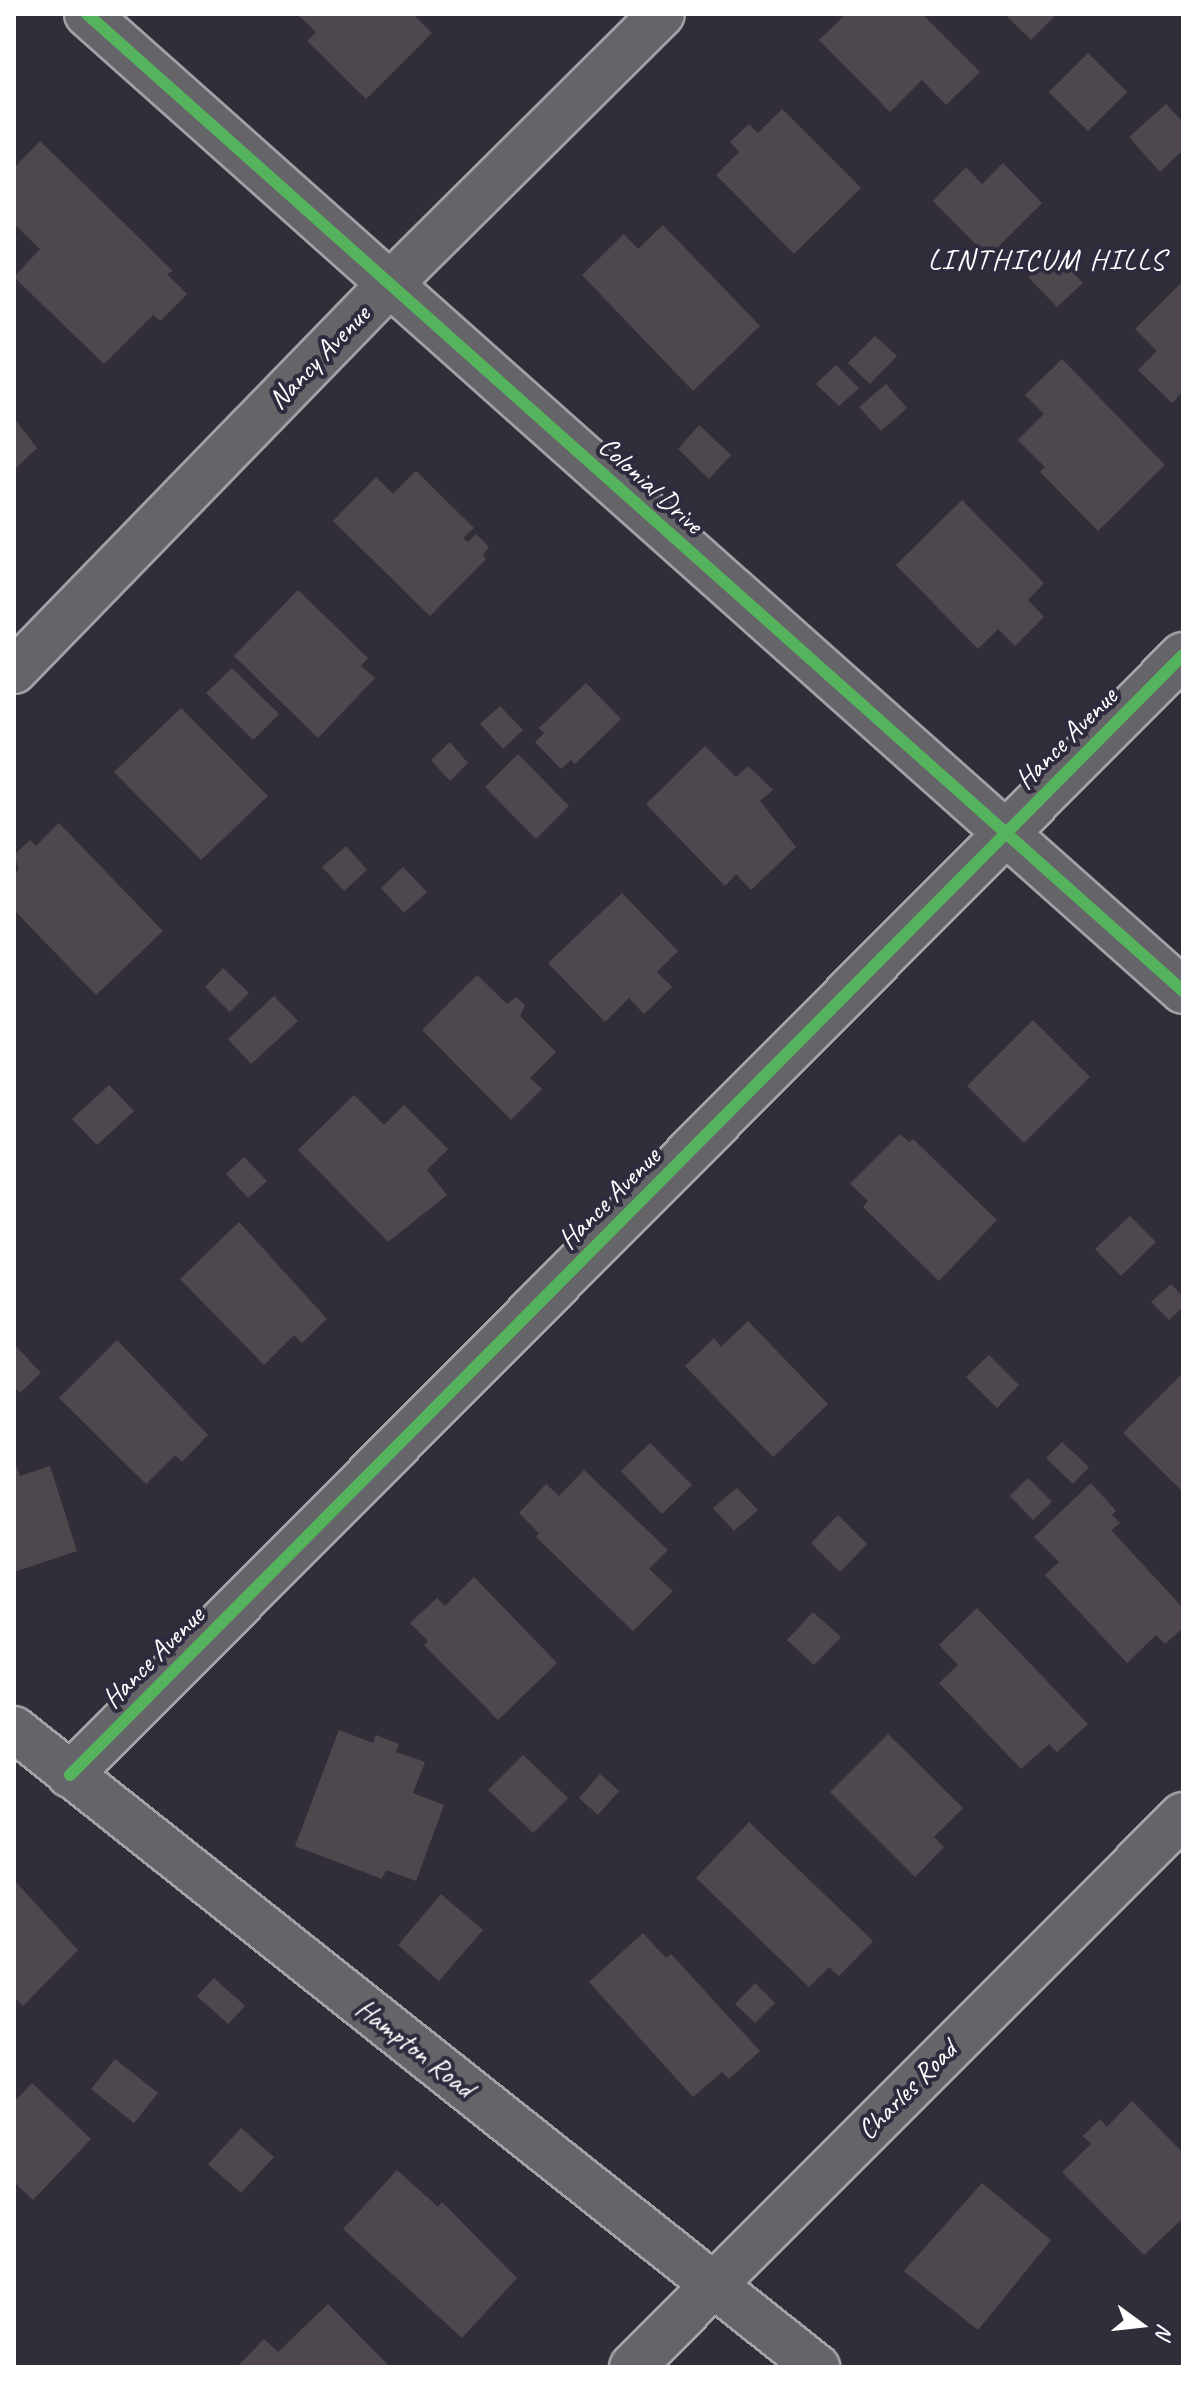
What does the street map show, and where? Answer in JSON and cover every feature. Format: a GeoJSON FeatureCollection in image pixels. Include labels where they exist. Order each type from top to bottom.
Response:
{"type":"FeatureCollection","features":[{"type":"Feature","properties":{"kind":"street","name":"Colonial Drive"},"geometry":{"type":"LineString","coordinates":[[87,14],[1183,991]]}},
{"type":"Feature","properties":{"kind":"street","name":"Nancy Avenue"},"geometry":{"type":"LineString","coordinates":[[14,671],[390,284],[662,14]]}},
{"type":"Feature","properties":{"kind":"street","name":"Hance Avenue"},"geometry":{"type":"LineString","coordinates":[[70,1775],[1183,655]]}},
{"type":"Feature","properties":{"kind":"street","name":"Hampton Road"},"geometry":{"type":"LineString","coordinates":[[14,1729],[817,2367]]}},
{"type":"Feature","properties":{"kind":"street","name":"Charles Road"},"geometry":{"type":"LineString","coordinates":[[632,2367],[1183,1815]]}},
{"type":"Feature","properties":{"kind":"building"},"geometry":{"type":"Polygon","coordinates":[[[297,14],[413,14],[432,33],[366,99],[307,41],[316,32],[297,14]]]}},
{"type":"Feature","properties":{"kind":"building"},"geometry":{"type":"Polygon","coordinates":[[[846,14],[922,14],[980,72],[946,105],[922,80],[890,112],[819,40],[846,14]]]}},
{"type":"Feature","properties":{"kind":"building"},"geometry":{"type":"Polygon","coordinates":[[[1005,14],[1057,14],[1031,40],[1005,14]]]}},
{"type":"Feature","properties":{"kind":"building"},"geometry":{"type":"Polygon","coordinates":[[[1088,53],[1127,92],[1088,131],[1049,92],[1088,53]]]}},
{"type":"Feature","properties":{"kind":"building"},"geometry":{"type":"Polygon","coordinates":[[[1166,104],[1183,122],[1183,150],[1160,172],[1129,137],[1166,104]]]}},
{"type":"Feature","properties":{"kind":"building"},"geometry":{"type":"Polygon","coordinates":[[[782,109],[861,188],[794,254],[716,175],[739,152],[730,142],[734,138],[749,124],[758,133],[782,109]]]}},
{"type":"Feature","properties":{"kind":"building"},"geometry":{"type":"Polygon","coordinates":[[[40,141],[173,271],[167,274],[187,294],[160,321],[153,315],[104,364],[14,277],[40,249],[14,224],[14,168],[40,141]]]}},
{"type":"Feature","properties":{"kind":"building"},"geometry":{"type":"Polygon","coordinates":[[[1003,163],[1042,203],[988,257],[933,201],[966,167],[982,184],[1003,163]]]}},
{"type":"Feature","properties":{"kind":"building"},"geometry":{"type":"Polygon","coordinates":[[[663,225],[760,326],[693,391],[582,275],[624,234],[638,249],[663,225]]]}},
{"type":"Feature","properties":{"kind":"building"},"geometry":{"type":"Polygon","coordinates":[[[1054,253],[1083,283],[1057,307],[1028,277],[1054,253]]]}},
{"type":"Feature","properties":{"kind":"building"},"geometry":{"type":"Polygon","coordinates":[[[1183,281],[1183,391],[1172,403],[1138,370],[1157,351],[1135,329],[1183,281]]]}},
{"type":"Feature","properties":{"kind":"building"},"geometry":{"type":"Polygon","coordinates":[[[875,336],[897,356],[870,384],[848,363],[875,336]]]}},
{"type":"Feature","properties":{"kind":"building"},"geometry":{"type":"Polygon","coordinates":[[[1062,359],[1165,465],[1098,531],[1040,472],[1045,467],[1018,440],[1044,414],[1025,395],[1062,359]]]}},
{"type":"Feature","properties":{"kind":"building"},"geometry":{"type":"Polygon","coordinates":[[[836,365],[859,388],[839,406],[816,384],[836,365]]]}},
{"type":"Feature","properties":{"kind":"building"},"geometry":{"type":"Polygon","coordinates":[[[886,384],[907,408],[881,431],[859,407],[886,384]]]}},
{"type":"Feature","properties":{"kind":"building"},"geometry":{"type":"Polygon","coordinates":[[[14,418],[37,448],[14,470],[14,418]]]}},
{"type":"Feature","properties":{"kind":"building"},"geometry":{"type":"Polygon","coordinates":[[[699,425],[731,455],[709,479],[678,449],[699,425]]]}},
{"type":"Feature","properties":{"kind":"building"},"geometry":{"type":"Polygon","coordinates":[[[416,471],[474,528],[463,538],[468,542],[476,534],[489,547],[483,555],[486,559],[430,616],[333,521],[376,477],[393,494],[416,471]]]}},
{"type":"Feature","properties":{"kind":"building"},"geometry":{"type":"Polygon","coordinates":[[[962,500],[1044,583],[1028,600],[1044,617],[1015,646],[998,629],[978,649],[896,565],[962,500]]]}},
{"type":"Feature","properties":{"kind":"building"},"geometry":{"type":"Polygon","coordinates":[[[298,590],[368,658],[361,666],[375,678],[318,738],[234,656],[298,590]]]}},
{"type":"Feature","properties":{"kind":"building"},"geometry":{"type":"Polygon","coordinates":[[[232,668],[279,714],[253,740],[206,693],[232,668]]]}},
{"type":"Feature","properties":{"kind":"building"},"geometry":{"type":"Polygon","coordinates":[[[586,683],[621,719],[575,764],[571,760],[561,769],[535,742],[544,733],[539,728],[586,683]]]}},
{"type":"Feature","properties":{"kind":"building"},"geometry":{"type":"Polygon","coordinates":[[[500,706],[523,730],[503,749],[480,724],[500,706]]]}},
{"type":"Feature","properties":{"kind":"building"},"geometry":{"type":"Polygon","coordinates":[[[181,708],[268,796],[201,860],[114,772],[181,708]]]}},
{"type":"Feature","properties":{"kind":"building"},"geometry":{"type":"Polygon","coordinates":[[[450,742],[468,763],[450,781],[431,760],[450,742]]]}},
{"type":"Feature","properties":{"kind":"building"},"geometry":{"type":"Polygon","coordinates":[[[705,746],[736,777],[748,766],[773,790],[760,801],[796,847],[751,890],[736,874],[725,886],[646,804],[705,746]]]}},
{"type":"Feature","properties":{"kind":"building"},"geometry":{"type":"Polygon","coordinates":[[[518,754],[569,806],[536,839],[485,787],[518,754]]]}},
{"type":"Feature","properties":{"kind":"building"},"geometry":{"type":"Polygon","coordinates":[[[59,823],[163,931],[96,995],[14,910],[14,874],[19,869],[14,855],[30,840],[36,846],[59,823]]]}},
{"type":"Feature","properties":{"kind":"building"},"geometry":{"type":"Polygon","coordinates":[[[346,846],[367,870],[344,891],[322,867],[346,846]]]}},
{"type":"Feature","properties":{"kind":"building"},"geometry":{"type":"Polygon","coordinates":[[[403,867],[427,892],[404,913],[381,888],[403,867]]]}},
{"type":"Feature","properties":{"kind":"building"},"geometry":{"type":"Polygon","coordinates":[[[622,893],[678,951],[657,972],[672,987],[644,1014],[629,998],[605,1022],[548,963],[622,893]]]}},
{"type":"Feature","properties":{"kind":"building"},"geometry":{"type":"Polygon","coordinates":[[[223,968],[249,993],[230,1012],[205,987],[223,968]]]}},
{"type":"Feature","properties":{"kind":"building"},"geometry":{"type":"Polygon","coordinates":[[[477,975],[507,1004],[516,997],[525,1005],[520,1016],[556,1052],[530,1078],[542,1089],[511,1120],[422,1030],[477,975]]]}},
{"type":"Feature","properties":{"kind":"building"},"geometry":{"type":"Polygon","coordinates":[[[274,996],[298,1021],[251,1064],[228,1039],[274,996]]]}},
{"type":"Feature","properties":{"kind":"building"},"geometry":{"type":"Polygon","coordinates":[[[1033,1020],[1090,1077],[1024,1143],[967,1086],[1033,1020]]]}},
{"type":"Feature","properties":{"kind":"building"},"geometry":{"type":"Polygon","coordinates":[[[109,1085],[134,1111],[97,1145],[72,1119],[109,1085]]]}},
{"type":"Feature","properties":{"kind":"building"},"geometry":{"type":"Polygon","coordinates":[[[354,1095],[384,1125],[404,1105],[448,1149],[427,1170],[447,1195],[388,1242],[298,1150],[354,1095]]]}},
{"type":"Feature","properties":{"kind":"building"},"geometry":{"type":"Polygon","coordinates":[[[900,1134],[909,1142],[913,1139],[997,1220],[939,1281],[863,1207],[868,1201],[850,1184],[900,1134]]]}},
{"type":"Feature","properties":{"kind":"building"},"geometry":{"type":"Polygon","coordinates":[[[244,1157],[267,1181],[248,1198],[226,1174],[244,1157]]]}},
{"type":"Feature","properties":{"kind":"building"},"geometry":{"type":"Polygon","coordinates":[[[1130,1216],[1156,1242],[1121,1276],[1095,1249],[1130,1216]]]}},
{"type":"Feature","properties":{"kind":"building"},"geometry":{"type":"Polygon","coordinates":[[[239,1222],[327,1319],[302,1343],[294,1335],[264,1365],[180,1279],[239,1222]]]}},
{"type":"Feature","properties":{"kind":"building"},"geometry":{"type":"Polygon","coordinates":[[[1171,1284],[1183,1297],[1183,1307],[1169,1320],[1151,1302],[1171,1284]]]}},
{"type":"Feature","properties":{"kind":"building"},"geometry":{"type":"Polygon","coordinates":[[[748,1321],[828,1404],[773,1457],[685,1366],[714,1338],[721,1347],[748,1321]]]}},
{"type":"Feature","properties":{"kind":"building"},"geometry":{"type":"Polygon","coordinates":[[[117,1340],[208,1435],[182,1462],[175,1455],[146,1484],[59,1398],[117,1340]]]}},
{"type":"Feature","properties":{"kind":"building"},"geometry":{"type":"Polygon","coordinates":[[[14,1344],[41,1373],[20,1393],[14,1387],[14,1344]]]}},
{"type":"Feature","properties":{"kind":"building"},"geometry":{"type":"Polygon","coordinates":[[[989,1355],[1019,1385],[997,1408],[966,1377],[989,1355]]]}},
{"type":"Feature","properties":{"kind":"building"},"geometry":{"type":"Polygon","coordinates":[[[1181,1375],[1183,1377],[1183,1492],[1123,1433],[1181,1375]]]}},
{"type":"Feature","properties":{"kind":"building"},"geometry":{"type":"Polygon","coordinates":[[[1062,1442],[1089,1467],[1073,1484],[1046,1458],[1062,1442]]]}},
{"type":"Feature","properties":{"kind":"building"},"geometry":{"type":"Polygon","coordinates":[[[650,1443],[692,1485],[662,1514],[621,1471],[650,1443]]]}},
{"type":"Feature","properties":{"kind":"building"},"geometry":{"type":"Polygon","coordinates":[[[14,1460],[20,1476],[50,1466],[77,1551],[14,1572],[14,1460]]]}},
{"type":"Feature","properties":{"kind":"building"},"geometry":{"type":"Polygon","coordinates":[[[584,1470],[668,1550],[649,1569],[673,1591],[633,1631],[536,1537],[539,1533],[519,1513],[546,1484],[559,1496],[584,1470]]]}},
{"type":"Feature","properties":{"kind":"building"},"geometry":{"type":"Polygon","coordinates":[[[1028,1478],[1052,1502],[1033,1520],[1010,1496],[1028,1478]]]}},
{"type":"Feature","properties":{"kind":"building"},"geometry":{"type":"Polygon","coordinates":[[[1091,1483],[1116,1511],[1112,1515],[1120,1523],[1111,1530],[1183,1608],[1183,1628],[1165,1644],[1156,1635],[1127,1663],[1045,1575],[1059,1562],[1034,1537],[1091,1483]]]}},
{"type":"Feature","properties":{"kind":"building"},"geometry":{"type":"Polygon","coordinates":[[[737,1488],[758,1510],[734,1531],[713,1508],[737,1488]]]}},
{"type":"Feature","properties":{"kind":"building"},"geometry":{"type":"Polygon","coordinates":[[[838,1515],[867,1544],[840,1572],[811,1543],[838,1515]]]}},
{"type":"Feature","properties":{"kind":"building"},"geometry":{"type":"Polygon","coordinates":[[[474,1577],[557,1663],[498,1720],[424,1645],[428,1641],[410,1623],[437,1598],[445,1606],[474,1577]]]}},
{"type":"Feature","properties":{"kind":"building"},"geometry":{"type":"Polygon","coordinates":[[[977,1608],[1088,1724],[1057,1752],[1049,1744],[1021,1769],[939,1683],[958,1665],[939,1645],[977,1608]]]}},
{"type":"Feature","properties":{"kind":"building"},"geometry":{"type":"Polygon","coordinates":[[[813,1612],[841,1637],[814,1665],[787,1640],[813,1612]]]}},
{"type":"Feature","properties":{"kind":"building"},"geometry":{"type":"Polygon","coordinates":[[[339,1730],[373,1743],[376,1735],[399,1744],[396,1752],[425,1762],[413,1793],[444,1805],[416,1881],[386,1870],[382,1879],[295,1846],[339,1730]]]}},
{"type":"Feature","properties":{"kind":"building"},"geometry":{"type":"Polygon","coordinates":[[[888,1734],[963,1808],[934,1837],[944,1847],[915,1877],[830,1792],[888,1734]]]}},
{"type":"Feature","properties":{"kind":"building"},"geometry":{"type":"Polygon","coordinates":[[[523,1755],[568,1798],[533,1833],[488,1790],[523,1755]]]}},
{"type":"Feature","properties":{"kind":"building"},"geometry":{"type":"Polygon","coordinates":[[[600,1774],[619,1791],[598,1815],[579,1798],[600,1774]]]}},
{"type":"Feature","properties":{"kind":"building"},"geometry":{"type":"Polygon","coordinates":[[[749,1822],[873,1941],[839,1976],[829,1967],[809,1987],[696,1878],[749,1822]]]}},
{"type":"Feature","properties":{"kind":"building"},"geometry":{"type":"Polygon","coordinates":[[[14,1880],[78,1950],[23,2006],[14,1997],[14,1880]]]}},
{"type":"Feature","properties":{"kind":"building"},"geometry":{"type":"Polygon","coordinates":[[[441,1894],[483,1930],[439,1981],[398,1945],[441,1894]]]}},
{"type":"Feature","properties":{"kind":"building"},"geometry":{"type":"Polygon","coordinates":[[[643,1933],[666,1958],[671,1954],[760,2051],[729,2079],[722,2072],[693,2097],[589,1982],[643,1933]]]}},
{"type":"Feature","properties":{"kind":"building"},"geometry":{"type":"Polygon","coordinates":[[[214,1978],[245,2006],[228,2024],[197,1996],[214,1978]]]}},
{"type":"Feature","properties":{"kind":"building"},"geometry":{"type":"Polygon","coordinates":[[[755,1983],[775,2003],[755,2023],[735,2004],[755,1983]]]}},
{"type":"Feature","properties":{"kind":"building"},"geometry":{"type":"Polygon","coordinates":[[[115,2059],[158,2093],[134,2123],[91,2089],[115,2059]]]}},
{"type":"Feature","properties":{"kind":"building"},"geometry":{"type":"Polygon","coordinates":[[[32,2083],[91,2139],[33,2200],[14,2182],[14,2102],[32,2083]]]}},
{"type":"Feature","properties":{"kind":"building"},"geometry":{"type":"Polygon","coordinates":[[[1132,2101],[1183,2153],[1183,2218],[1144,2255],[1062,2172],[1091,2144],[1083,2136],[1100,2119],[1107,2127],[1132,2101]]]}},
{"type":"Feature","properties":{"kind":"building"},"geometry":{"type":"Polygon","coordinates":[[[241,2128],[274,2157],[241,2193],[208,2164],[241,2128]]]}},
{"type":"Feature","properties":{"kind":"building"},"geometry":{"type":"Polygon","coordinates":[[[397,2170],[438,2207],[442,2202],[517,2278],[462,2338],[343,2229],[397,2170]]]}},
{"type":"Feature","properties":{"kind":"building"},"geometry":{"type":"Polygon","coordinates":[[[982,2183],[1051,2240],[978,2330],[904,2271],[982,2183]]]}},
{"type":"Feature","properties":{"kind":"building"},"geometry":{"type":"Polygon","coordinates":[[[328,2304],[390,2367],[237,2367],[264,2339],[278,2352],[328,2304]]]}},
{"type":"Feature","properties":{"kind":"cycle path"},"geometry":{"type":"LineString","coordinates":[[87,14],[1183,991]]}},
{"type":"Feature","properties":{"kind":"cycle path"},"geometry":{"type":"LineString","coordinates":[[70,1775],[1183,655]]}},
{"type":"Feature","properties":{"kind":"district","name":"LINTHICUM HILLS"},"geometry":{"type":"Point","coordinates":[1047,259]}}]}
